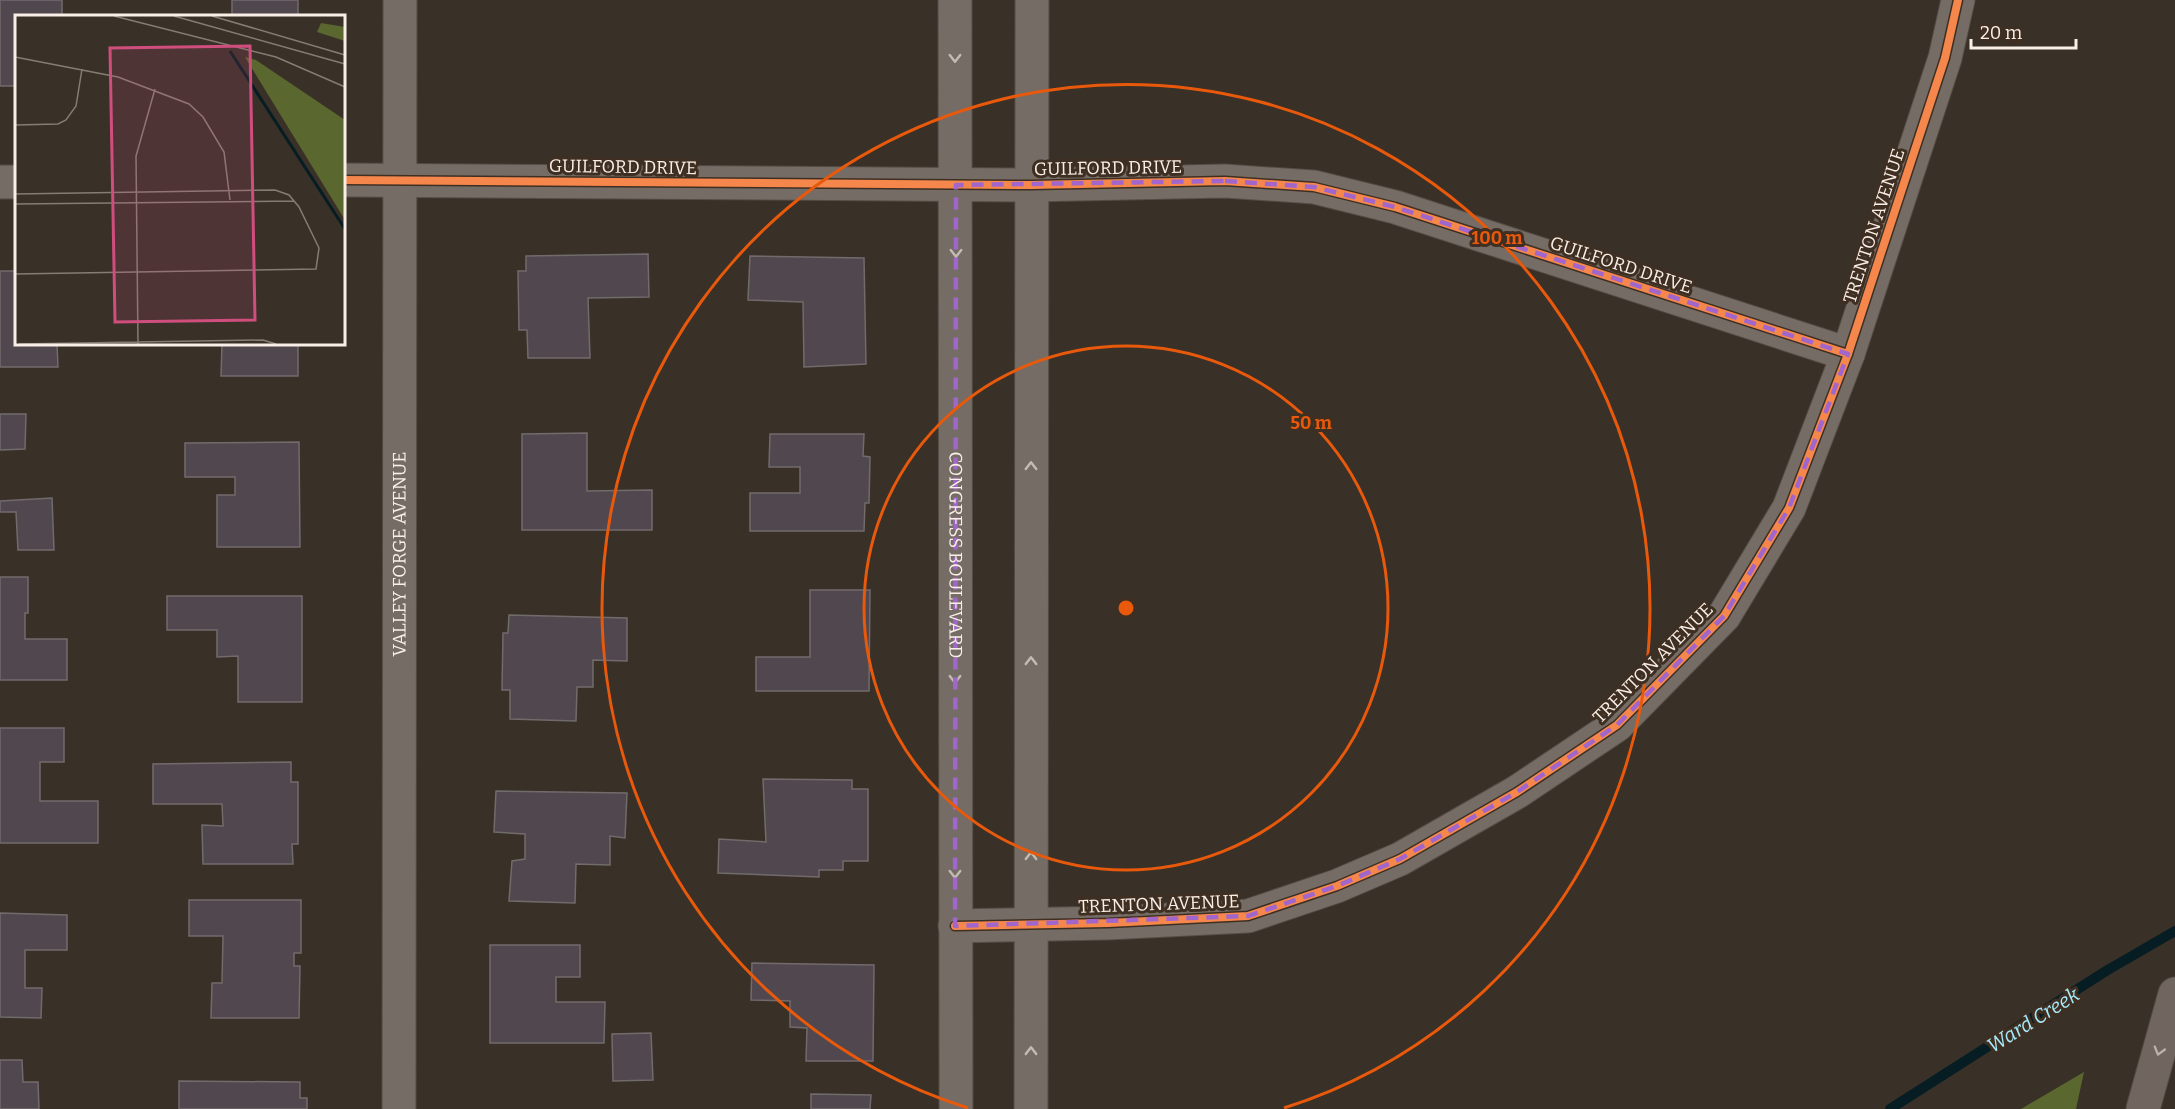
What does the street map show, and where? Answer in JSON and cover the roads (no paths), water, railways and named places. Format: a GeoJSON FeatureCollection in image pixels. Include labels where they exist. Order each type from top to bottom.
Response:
{"type":"FeatureCollection","features":[{"type":"Feature","properties":{"kind":"highway"},"geometry":{"type":"LineString","coordinates":[[2143,1109],[2175,994]]}},
{"type":"Feature","properties":{"kind":"street","name":"VALLEY FORGE AVENUE"},"geometry":{"type":"LineString","coordinates":[[399,1109],[400,0]]}},
{"type":"Feature","properties":{"kind":"street","name":"CONGRESS BOULEVARD"},"geometry":{"type":"LineString","coordinates":[[955,0],[956,1109]]}},
{"type":"Feature","properties":{"kind":"street"},"geometry":{"type":"LineString","coordinates":[[1031,1109],[1032,0]]}},
{"type":"Feature","properties":{"kind":"street","name":"TRENTON AVENUE"},"geometry":{"type":"LineString","coordinates":[[955,926],[1108,923],[1248,916],[1337,886],[1400,859],[1517,792],[1617,725],[1724,616],[1789,508],[1848,354],[1945,58],[1959,0]]}},
{"type":"Feature","properties":{"kind":"street","name":"GUILFORD DRIVE"},"geometry":{"type":"LineString","coordinates":[[345,180],[956,185],[1225,181],[1314,187],[1395,207],[1848,354]]}},
{"type":"Feature","properties":{"kind":"waterway","name":"Ward Creek"},"geometry":{"type":"LineString","coordinates":[[1890,1109],[2106,971],[2175,931]]}}]}
